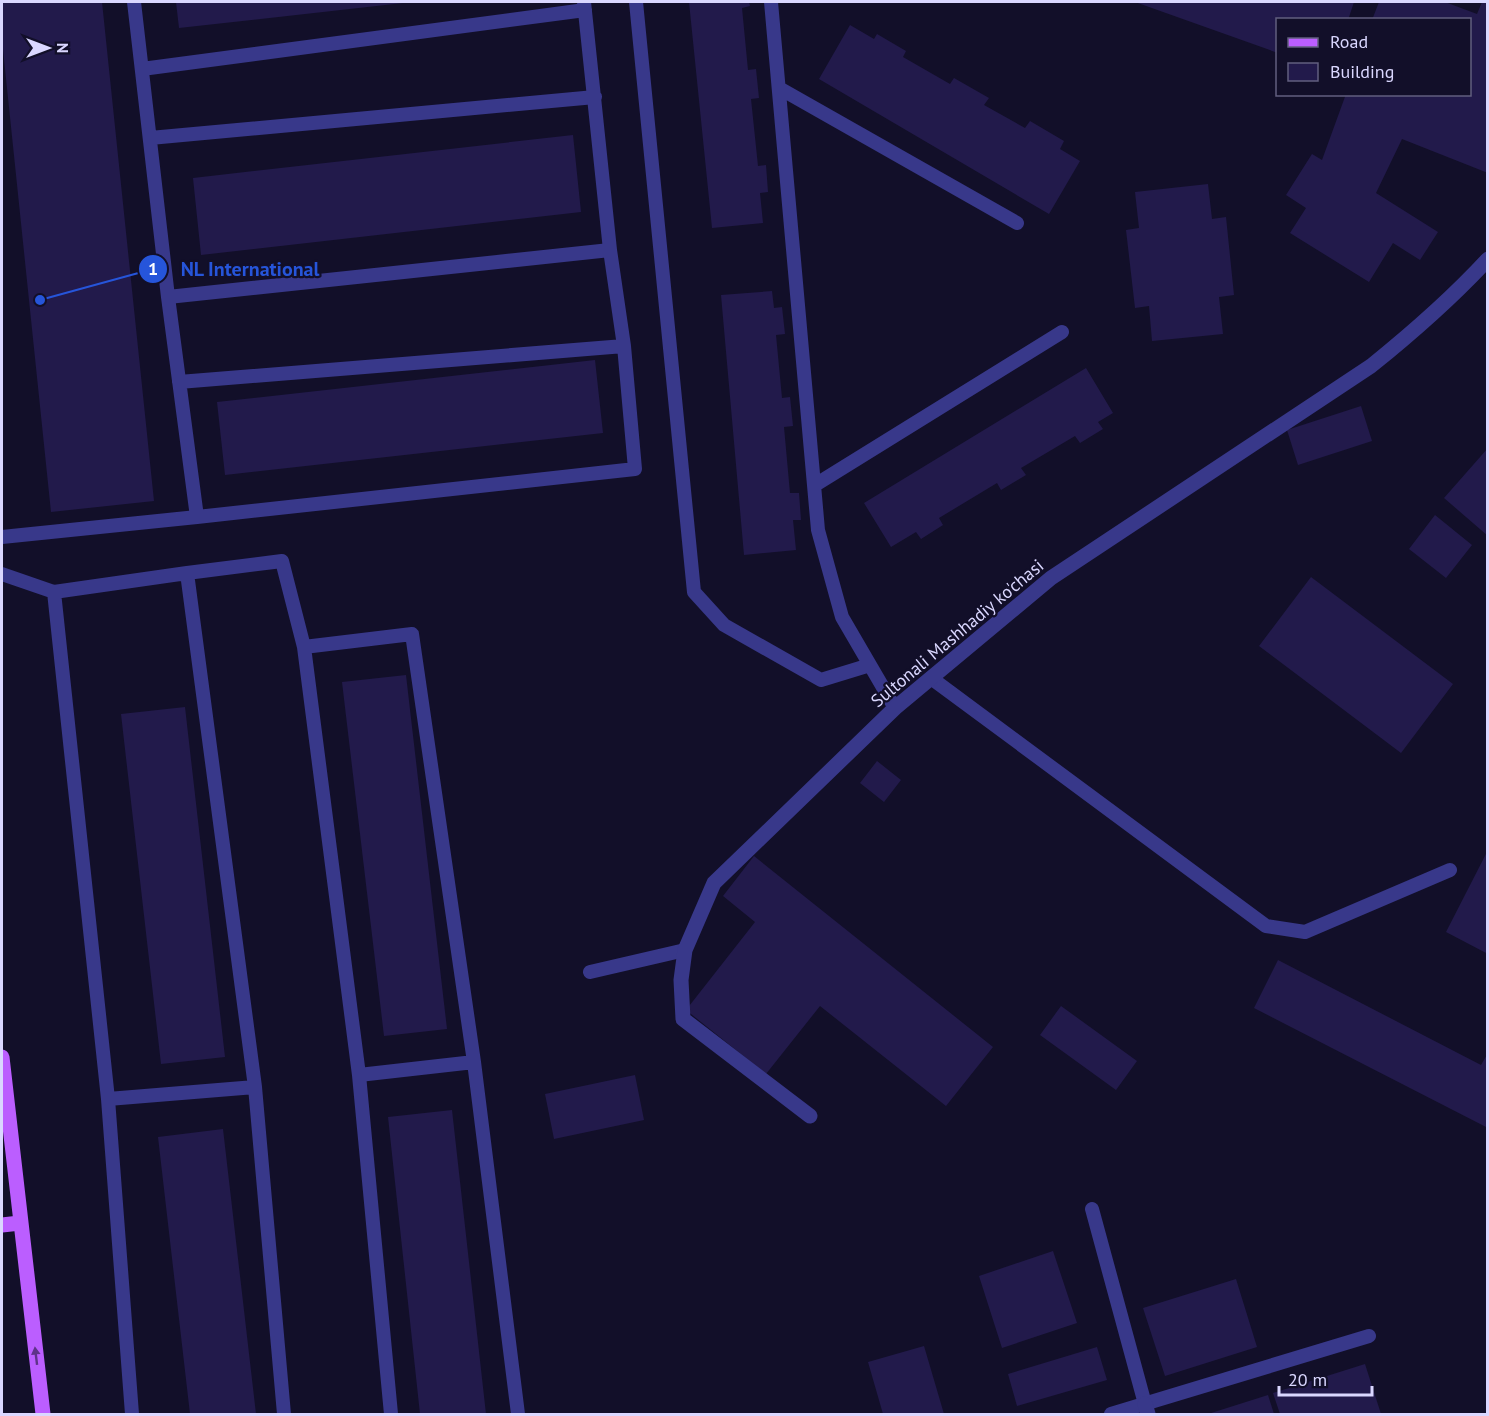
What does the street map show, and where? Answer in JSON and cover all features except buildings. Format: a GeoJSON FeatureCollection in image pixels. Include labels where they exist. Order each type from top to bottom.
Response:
{"type":"FeatureCollection","features":[{"type":"Feature","properties":{"kind":"main road"},"geometry":{"type":"LineString","coordinates":[[2,1057],[43,1414]]}},
{"type":"Feature","properties":{"kind":"main road"},"geometry":{"type":"LineString","coordinates":[[2,1225],[20,1223]]}},
{"type":"Feature","properties":{"kind":"street","name":"Sultonali Mashhadiy ko'chasi"},"geometry":{"type":"LineString","coordinates":[[810,1116],[683,1019],[681,980],[685,950],[714,883],[896,708],[1051,578],[1371,366],[1408,336],[1488,259]]}},
{"type":"Feature","properties":{"kind":"lane"},"geometry":{"type":"LineString","coordinates":[[134,2],[168,297],[197,517]]}},
{"type":"Feature","properties":{"kind":"lane"},"geometry":{"type":"LineString","coordinates":[[636,2],[694,592],[724,625],[821,680],[870,665]]}},
{"type":"Feature","properties":{"kind":"lane"},"geometry":{"type":"LineString","coordinates":[[771,2],[818,530],[842,618],[896,708]]}},
{"type":"Feature","properties":{"kind":"lane"},"geometry":{"type":"LineString","coordinates":[[2,537],[635,469],[624,346],[610,250],[585,6],[142,69]]}},
{"type":"Feature","properties":{"kind":"lane"},"geometry":{"type":"LineString","coordinates":[[779,88],[1017,223]]}},
{"type":"Feature","properties":{"kind":"lane"},"geometry":{"type":"LineString","coordinates":[[150,138],[596,97]]}},
{"type":"Feature","properties":{"kind":"lane"},"geometry":{"type":"LineString","coordinates":[[168,297],[610,250]]}},
{"type":"Feature","properties":{"kind":"lane"},"geometry":{"type":"LineString","coordinates":[[815,485],[1062,332]]}},
{"type":"Feature","properties":{"kind":"lane"},"geometry":{"type":"LineString","coordinates":[[179,382],[624,346]]}},
{"type":"Feature","properties":{"kind":"lane"},"geometry":{"type":"LineString","coordinates":[[2,574],[54,592],[282,561],[304,647],[359,1075],[392,1414]]}},
{"type":"Feature","properties":{"kind":"lane"},"geometry":{"type":"LineString","coordinates":[[187,573],[255,1087],[284,1414]]}},
{"type":"Feature","properties":{"kind":"lane"},"geometry":{"type":"LineString","coordinates":[[54,592],[108,1098],[132,1414]]}},
{"type":"Feature","properties":{"kind":"lane"},"geometry":{"type":"LineString","coordinates":[[304,647],[412,634],[474,1062],[518,1414]]}},
{"type":"Feature","properties":{"kind":"lane"},"geometry":{"type":"LineString","coordinates":[[932,678],[1266,926],[1305,932],[1449,870]]}},
{"type":"Feature","properties":{"kind":"lane"},"geometry":{"type":"LineString","coordinates":[[590,972],[685,950]]}},
{"type":"Feature","properties":{"kind":"lane"},"geometry":{"type":"LineString","coordinates":[[359,1075],[474,1062]]}},
{"type":"Feature","properties":{"kind":"lane"},"geometry":{"type":"LineString","coordinates":[[108,1098],[255,1087]]}},
{"type":"Feature","properties":{"kind":"lane"},"geometry":{"type":"LineString","coordinates":[[1092,1209],[1146,1409]]}},
{"type":"Feature","properties":{"kind":"lane"},"geometry":{"type":"LineString","coordinates":[[1111,1414],[1146,1409],[1369,1336]]}},
{"type":"Feature","properties":{"kind":"place","name":"NL International"},"geometry":{"type":"Point","coordinates":[40,300]}}]}
